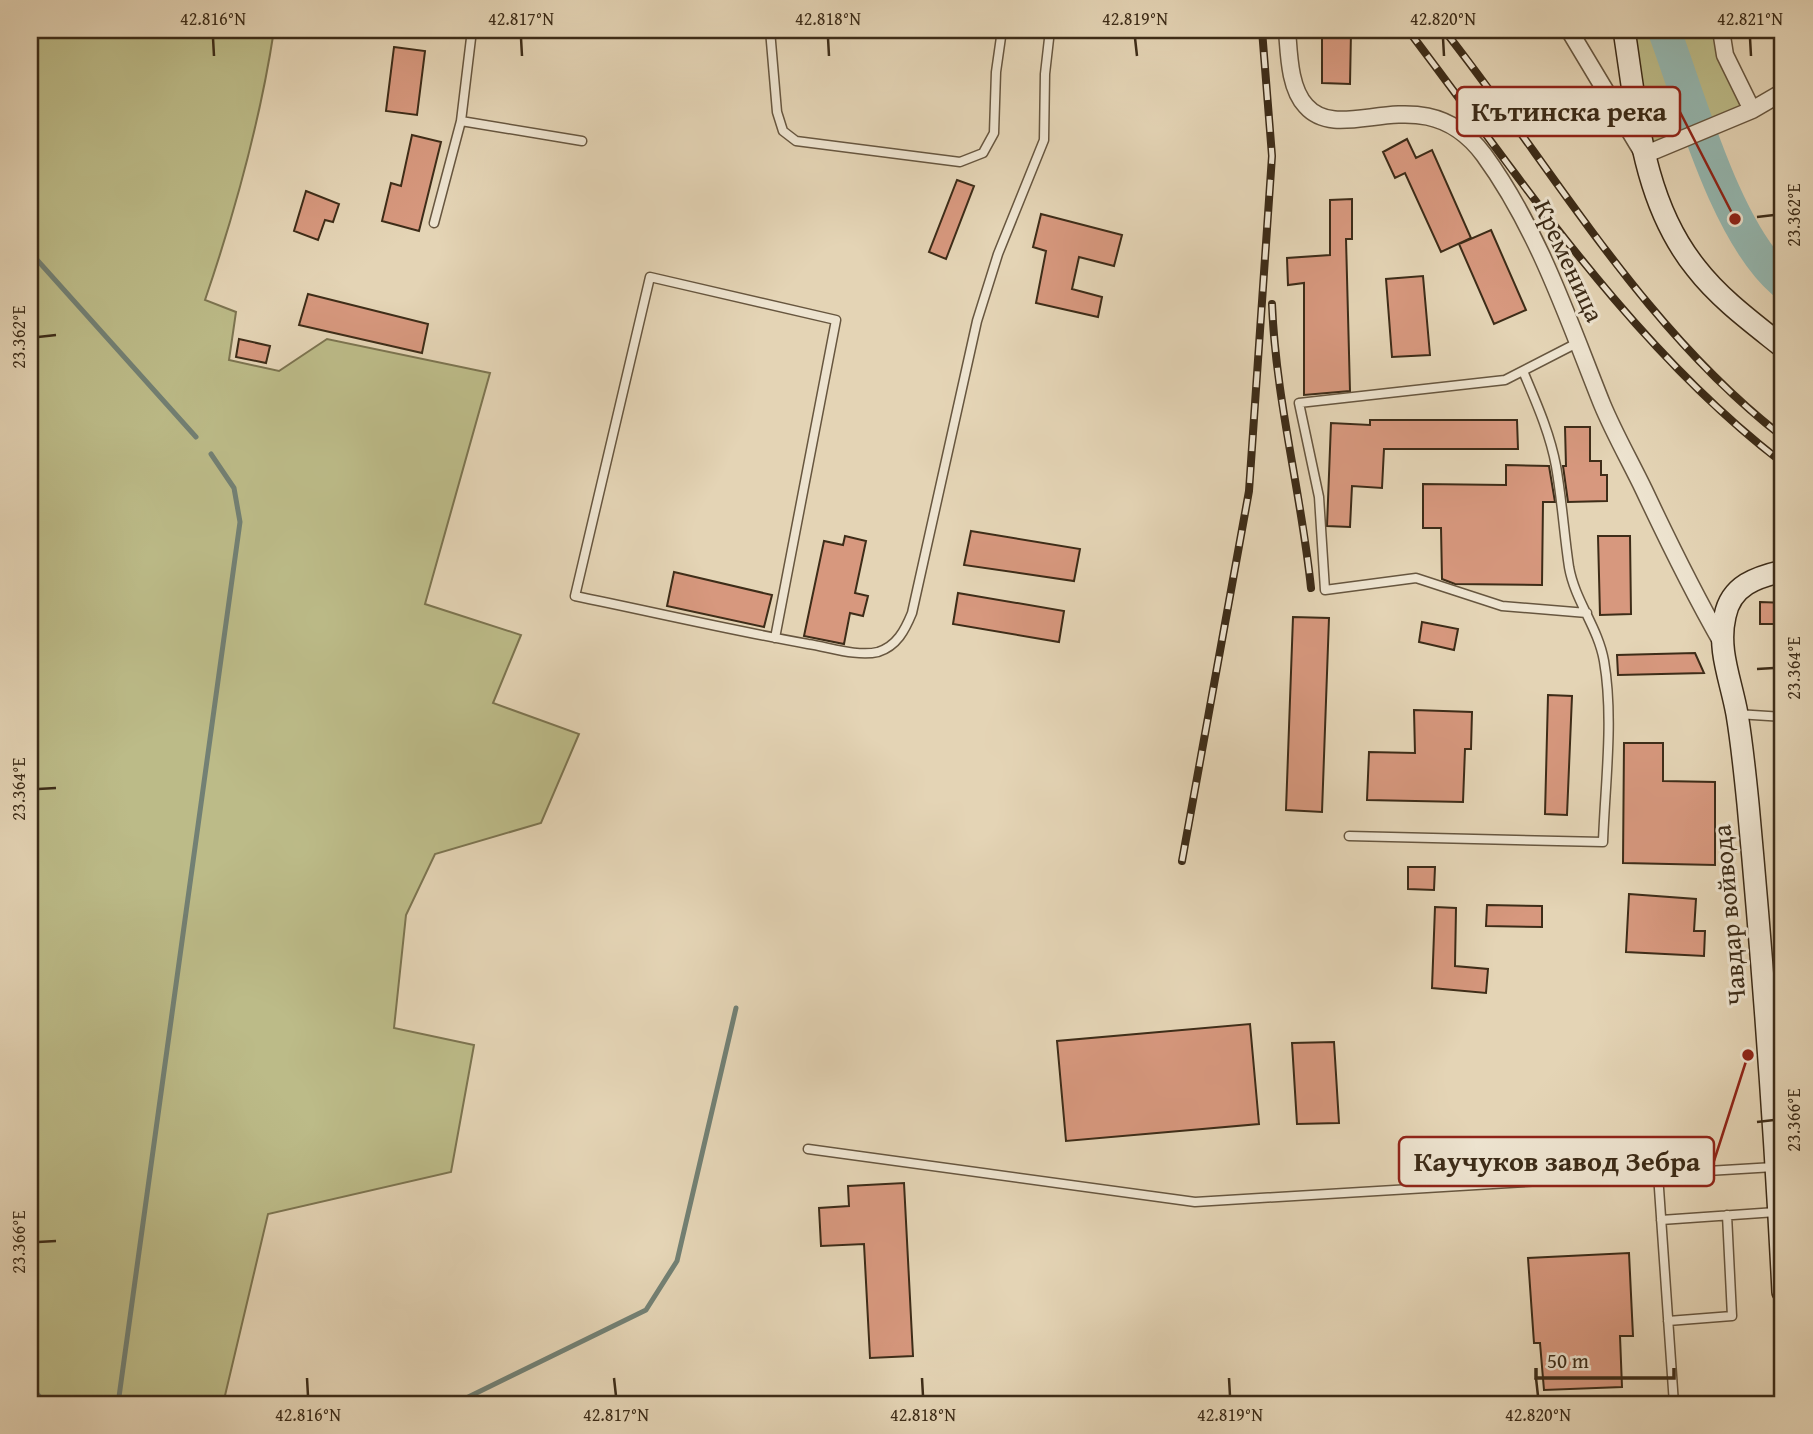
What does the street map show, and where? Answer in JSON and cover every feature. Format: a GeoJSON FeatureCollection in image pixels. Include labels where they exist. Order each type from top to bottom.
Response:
{"type":"FeatureCollection","features":[{"type":"Feature","properties":{"kind":"street","name":"Кременица"},"geometry":{"type":"LineString","coordinates":[[1287,30],[1291,68],[1298,90],[1306,107],[1314,112],[1344,120],[1423,114],[1447,121],[1470,137],[1524,220],[1579,342],[1602,405],[1721,641]]}},
{"type":"Feature","properties":{"kind":"street"},"geometry":{"type":"LineString","coordinates":[[1569,30],[1644,155]]}},
{"type":"Feature","properties":{"kind":"street"},"geometry":{"type":"LineString","coordinates":[[1625,30],[1644,155],[1661,210],[1696,269],[1743,315],[1783,348]]}},
{"type":"Feature","properties":{"kind":"street"},"geometry":{"type":"LineString","coordinates":[[1721,30],[1726,55],[1752,110]]}},
{"type":"Feature","properties":{"kind":"street"},"geometry":{"type":"LineString","coordinates":[[1644,155],[1721,124],[1783,94]]}},
{"type":"Feature","properties":{"kind":"street","name":"Чавдар войвода"},"geometry":{"type":"LineString","coordinates":[[1783,571],[1759,576],[1737,589],[1725,612],[1721,641],[1737,714],[1748,802],[1779,1126],[1777,1167],[1783,1292]]}},
{"type":"Feature","properties":{"kind":"lane"},"geometry":{"type":"LineString","coordinates":[[434,223],[461,121],[472,30]]}},
{"type":"Feature","properties":{"kind":"lane"},"geometry":{"type":"LineString","coordinates":[[770,30],[777,112],[783,131],[796,141],[960,162],[983,153],[993,133],[996,72],[1002,30]]}},
{"type":"Feature","properties":{"kind":"lane"},"geometry":{"type":"LineString","coordinates":[[775,638],[836,320],[650,277],[575,596],[775,638],[856,652],[876,652],[890,646],[903,634],[908,624],[977,321],[998,254],[1044,140],[1045,74],[1050,30]]}},
{"type":"Feature","properties":{"kind":"lane"},"geometry":{"type":"LineString","coordinates":[[461,121],[582,141]]}},
{"type":"Feature","properties":{"kind":"lane"},"geometry":{"type":"LineString","coordinates":[[1579,342],[1505,380],[1299,403],[1319,497],[1325,590],[1416,578],[1502,606],[1587,613]]}},
{"type":"Feature","properties":{"kind":"lane"},"geometry":{"type":"LineString","coordinates":[[1349,836],[1604,842],[1607,710],[1605,664],[1599,638],[1577,593],[1570,568],[1552,452],[1524,371]]}},
{"type":"Feature","properties":{"kind":"lane"},"geometry":{"type":"LineString","coordinates":[[1737,714],[1783,717]]}},
{"type":"Feature","properties":{"kind":"lane"},"geometry":{"type":"LineString","coordinates":[[808,1149],[1195,1202],[1777,1167]]}},
{"type":"Feature","properties":{"kind":"lane"},"geometry":{"type":"LineString","coordinates":[[1658,1174],[1674,1404]]}},
{"type":"Feature","properties":{"kind":"lane"},"geometry":{"type":"LineString","coordinates":[[1661,1220],[1779,1212]]}},
{"type":"Feature","properties":{"kind":"lane"},"geometry":{"type":"LineString","coordinates":[[1668,1321],[1732,1316],[1727,1215]]}},
{"type":"Feature","properties":{"kind":"shaded area"},"geometry":{"type":"Polygon","coordinates":[[[30,30],[274,30],[262,99],[246,166],[205,300],[236,312],[229,360],[279,371],[327,339],[490,373],[425,604],[521,635],[493,703],[579,734],[541,823],[435,854],[406,915],[394,1028],[474,1045],[451,1172],[268,1214],[223,1404],[30,1404],[30,30]]]}},
{"type":"Feature","properties":{"kind":"shaded area"},"geometry":{"type":"Polygon","coordinates":[[[1624,30],[1721,30],[1752,110],[1644,155],[1624,30]]]}},
{"type":"Feature","properties":{"kind":"building"},"geometry":{"type":"Polygon","coordinates":[[[1322,30],[1351,32],[1350,84],[1322,83],[1322,30]]]}},
{"type":"Feature","properties":{"kind":"building"},"geometry":{"type":"Polygon","coordinates":[[[394,47],[425,51],[417,115],[386,111],[394,47]]]}},
{"type":"Feature","properties":{"kind":"building"},"geometry":{"type":"Polygon","coordinates":[[[412,135],[441,142],[419,231],[382,221],[391,183],[401,186],[412,135]]]}},
{"type":"Feature","properties":{"kind":"building"},"geometry":{"type":"Polygon","coordinates":[[[1407,139],[1416,158],[1432,150],[1471,238],[1441,252],[1405,173],[1395,178],[1383,152],[1407,139]]]}},
{"type":"Feature","properties":{"kind":"building"},"geometry":{"type":"Polygon","coordinates":[[[957,180],[974,186],[946,259],[929,252],[957,180]]]}},
{"type":"Feature","properties":{"kind":"building"},"geometry":{"type":"Polygon","coordinates":[[[306,191],[339,204],[333,222],[325,220],[318,240],[294,231],[306,191]]]}},
{"type":"Feature","properties":{"kind":"building"},"geometry":{"type":"Polygon","coordinates":[[[1352,199],[1352,239],[1346,239],[1350,391],[1304,395],[1304,283],[1288,285],[1287,258],[1330,255],[1330,200],[1352,199]]]}},
{"type":"Feature","properties":{"kind":"building"},"geometry":{"type":"Polygon","coordinates":[[[1041,214],[1122,235],[1114,266],[1079,257],[1072,289],[1102,297],[1098,317],[1036,303],[1046,251],[1033,247],[1041,214]]]}},
{"type":"Feature","properties":{"kind":"building"},"geometry":{"type":"Polygon","coordinates":[[[1491,230],[1526,310],[1494,324],[1459,244],[1491,230]]]}},
{"type":"Feature","properties":{"kind":"building"},"geometry":{"type":"Polygon","coordinates":[[[1423,276],[1430,355],[1392,357],[1386,279],[1423,276]]]}},
{"type":"Feature","properties":{"kind":"building"},"geometry":{"type":"Polygon","coordinates":[[[308,294],[428,324],[422,353],[299,325],[308,294]]]}},
{"type":"Feature","properties":{"kind":"building"},"geometry":{"type":"Polygon","coordinates":[[[239,339],[270,346],[266,363],[236,357],[239,339]]]}},
{"type":"Feature","properties":{"kind":"building"},"geometry":{"type":"Polygon","coordinates":[[[1370,420],[1517,420],[1518,449],[1384,449],[1382,488],[1352,486],[1350,527],[1327,526],[1331,423],[1370,425],[1370,420]]]}},
{"type":"Feature","properties":{"kind":"building"},"geometry":{"type":"Polygon","coordinates":[[[1565,427],[1590,427],[1590,461],[1601,461],[1601,475],[1607,475],[1607,501],[1568,502],[1563,466],[1566,466],[1565,427]]]}},
{"type":"Feature","properties":{"kind":"building"},"geometry":{"type":"Polygon","coordinates":[[[1506,465],[1549,466],[1555,502],[1543,502],[1542,585],[1455,584],[1442,579],[1441,528],[1423,528],[1423,484],[1506,485],[1506,465]]]}},
{"type":"Feature","properties":{"kind":"building"},"geometry":{"type":"Polygon","coordinates":[[[971,531],[1080,549],[1074,581],[964,565],[971,531]]]}},
{"type":"Feature","properties":{"kind":"building"},"geometry":{"type":"Polygon","coordinates":[[[845,536],[866,541],[855,593],[868,596],[863,616],[850,613],[844,644],[804,636],[824,541],[843,545],[845,536]]]}},
{"type":"Feature","properties":{"kind":"building"},"geometry":{"type":"Polygon","coordinates":[[[1598,536],[1630,536],[1631,614],[1600,615],[1598,536]]]}},
{"type":"Feature","properties":{"kind":"building"},"geometry":{"type":"Polygon","coordinates":[[[674,572],[772,595],[764,627],[667,606],[674,572]]]}},
{"type":"Feature","properties":{"kind":"building"},"geometry":{"type":"Polygon","coordinates":[[[958,593],[1064,611],[1059,642],[953,624],[958,593]]]}},
{"type":"Feature","properties":{"kind":"building"},"geometry":{"type":"Polygon","coordinates":[[[1760,602],[1783,603],[1783,624],[1760,624],[1760,602]]]}},
{"type":"Feature","properties":{"kind":"building"},"geometry":{"type":"Polygon","coordinates":[[[1293,617],[1329,618],[1322,812],[1286,810],[1293,617]]]}},
{"type":"Feature","properties":{"kind":"building"},"geometry":{"type":"Polygon","coordinates":[[[1422,622],[1458,629],[1454,650],[1419,642],[1422,622]]]}},
{"type":"Feature","properties":{"kind":"building"},"geometry":{"type":"Polygon","coordinates":[[[1695,653],[1704,673],[1618,675],[1617,655],[1695,653]]]}},
{"type":"Feature","properties":{"kind":"building"},"geometry":{"type":"Polygon","coordinates":[[[1548,695],[1572,696],[1567,815],[1545,814],[1548,695]]]}},
{"type":"Feature","properties":{"kind":"building"},"geometry":{"type":"Polygon","coordinates":[[[1414,710],[1472,712],[1471,749],[1465,749],[1463,802],[1367,800],[1369,752],[1415,753],[1414,710]]]}},
{"type":"Feature","properties":{"kind":"building"},"geometry":{"type":"Polygon","coordinates":[[[1624,743],[1663,743],[1663,781],[1715,782],[1715,865],[1623,863],[1624,743]]]}},
{"type":"Feature","properties":{"kind":"building"},"geometry":{"type":"Polygon","coordinates":[[[1408,867],[1435,867],[1434,890],[1408,889],[1408,867]]]}},
{"type":"Feature","properties":{"kind":"building"},"geometry":{"type":"Polygon","coordinates":[[[1629,894],[1696,899],[1694,931],[1705,931],[1704,956],[1626,952],[1629,894]]]}},
{"type":"Feature","properties":{"kind":"building"},"geometry":{"type":"Polygon","coordinates":[[[1487,905],[1542,906],[1542,927],[1486,926],[1487,905]]]}},
{"type":"Feature","properties":{"kind":"building"},"geometry":{"type":"Polygon","coordinates":[[[1435,907],[1456,908],[1455,966],[1488,969],[1486,993],[1432,988],[1435,907]]]}},
{"type":"Feature","properties":{"kind":"building"},"geometry":{"type":"Polygon","coordinates":[[[1250,1024],[1259,1124],[1066,1141],[1057,1041],[1250,1024]]]}},
{"type":"Feature","properties":{"kind":"building"},"geometry":{"type":"Polygon","coordinates":[[[1334,1042],[1339,1123],[1297,1124],[1292,1043],[1334,1042]]]}},
{"type":"Feature","properties":{"kind":"building"},"geometry":{"type":"Polygon","coordinates":[[[904,1183],[913,1356],[870,1358],[864,1244],[821,1246],[819,1208],[849,1206],[848,1186],[904,1183]]]}},
{"type":"Feature","properties":{"kind":"building"},"geometry":{"type":"Polygon","coordinates":[[[1629,1253],[1633,1336],[1620,1336],[1622,1387],[1544,1390],[1540,1343],[1534,1343],[1528,1258],[1629,1253]]]}},
{"type":"Feature","properties":{"kind":"waterway"},"geometry":{"type":"LineString","coordinates":[[1664,30],[1698,128],[1727,200],[1763,260],[1783,282]]}},
{"type":"Feature","properties":{"kind":"waterway"},"geometry":{"type":"LineString","coordinates":[[30,252],[196,437]]}},
{"type":"Feature","properties":{"kind":"waterway"},"geometry":{"type":"LineString","coordinates":[[118,1404],[240,522],[234,488],[211,454]]}},
{"type":"Feature","properties":{"kind":"waterway"},"geometry":{"type":"LineString","coordinates":[[454,1404],[646,1310],[677,1261],[736,1008]]}},
{"type":"Feature","properties":{"kind":"waterway"},"geometry":{"type":"LineString","coordinates":[[30,1386],[46,1404]]}},
{"type":"Feature","properties":{"kind":"railway"},"geometry":{"type":"LineString","coordinates":[[1182,861],[1249,491],[1272,156],[1262,30]]}},
{"type":"Feature","properties":{"kind":"railway"},"geometry":{"type":"LineString","coordinates":[[1408,30],[1537,202],[1628,315],[1728,418],[1783,463]]}},
{"type":"Feature","properties":{"kind":"railway"},"geometry":{"type":"LineString","coordinates":[[1444,30],[1643,297],[1686,347],[1732,394],[1783,437]]}},
{"type":"Feature","properties":{"kind":"railway"},"geometry":{"type":"LineString","coordinates":[[1272,304],[1278,376],[1311,588]]}},
{"type":"Feature","properties":{"kind":"place","name":"Кътинска река"},"geometry":{"type":"Point","coordinates":[1735,219]}},
{"type":"Feature","properties":{"kind":"place","name":"Каучуков завод Зебра"},"geometry":{"type":"Point","coordinates":[1748,1055]}}]}
